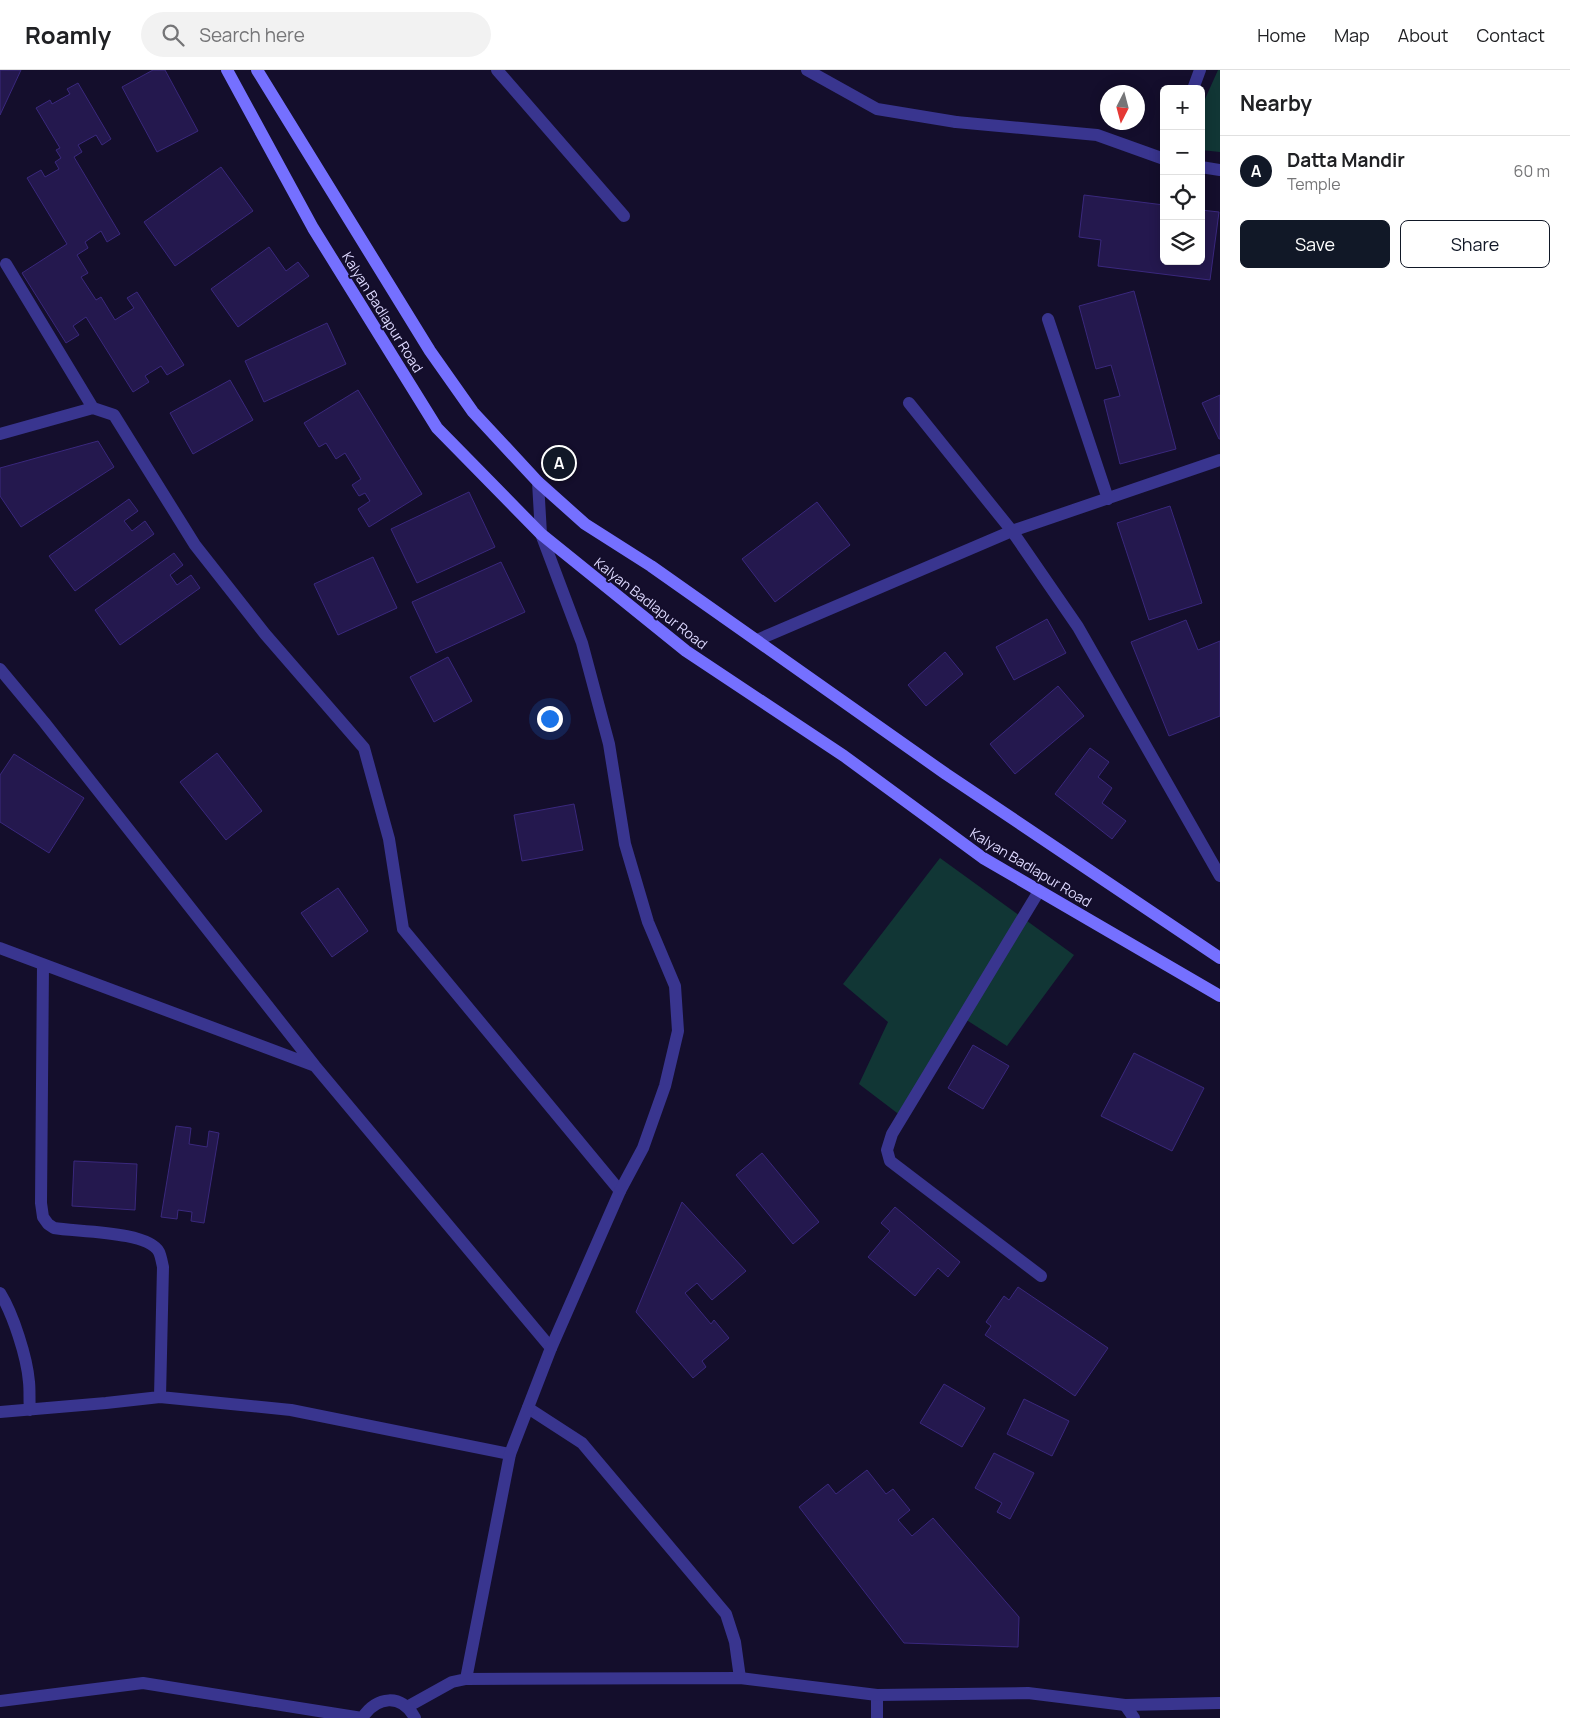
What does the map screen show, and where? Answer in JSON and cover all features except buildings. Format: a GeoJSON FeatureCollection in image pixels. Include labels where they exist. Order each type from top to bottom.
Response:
{"type":"FeatureCollection","features":[{"type":"Feature","properties":{"kind":"main road","name":"Kalyan Badlapur Road"},"geometry":{"type":"LineString","coordinates":[[226,70],[313,228],[437,428],[541,534],[686,651],[844,756],[982,858],[1220,996]]}},
{"type":"Feature","properties":{"kind":"main road"},"geometry":{"type":"LineString","coordinates":[[257,70],[436,358],[473,412],[538,482],[585,524],[651,566],[946,774],[1220,958]]}},
{"type":"Feature","properties":{"kind":"street"},"geometry":{"type":"LineString","coordinates":[[497,70],[624,216]]}},
{"type":"Feature","properties":{"kind":"street"},"geometry":{"type":"LineString","coordinates":[[806,70],[877,109],[956,122],[1097,135],[1160,158]]}},
{"type":"Feature","properties":{"kind":"street"},"geometry":{"type":"LineString","coordinates":[[1194,85],[1200,70]]}},
{"type":"Feature","properties":{"kind":"street"},"geometry":{"type":"LineString","coordinates":[[1205,167],[1220,170]]}},
{"type":"Feature","properties":{"kind":"street"},"geometry":{"type":"LineString","coordinates":[[6,264],[93,408]]}},
{"type":"Feature","properties":{"kind":"street"},"geometry":{"type":"LineString","coordinates":[[1048,319],[1108,499]]}},
{"type":"Feature","properties":{"kind":"street"},"geometry":{"type":"LineString","coordinates":[[909,403],[1012,531],[1078,627],[1220,876]]}},
{"type":"Feature","properties":{"kind":"street"},"geometry":{"type":"LineString","coordinates":[[0,434],[93,408],[114,415],[195,545],[265,634],[364,748],[389,839],[403,929],[620,1191]]}},
{"type":"Feature","properties":{"kind":"street"},"geometry":{"type":"LineString","coordinates":[[757,640],[1012,531],[1220,460]]}},
{"type":"Feature","properties":{"kind":"street"},"geometry":{"type":"LineString","coordinates":[[466,1679],[510,1454],[551,1348],[620,1191],[643,1148],[665,1086],[678,1031],[675,986],[648,922],[626,844],[609,744],[582,643],[541,534],[538,482]]}},
{"type":"Feature","properties":{"kind":"street"},"geometry":{"type":"LineString","coordinates":[[0,668],[315,1066],[551,1348]]}},
{"type":"Feature","properties":{"kind":"street"},"geometry":{"type":"LineString","coordinates":[[1039,890],[892,1134],[887,1150],[890,1161],[1041,1276]]}},
{"type":"Feature","properties":{"kind":"street"},"geometry":{"type":"LineString","coordinates":[[0,948],[315,1066]]}},
{"type":"Feature","properties":{"kind":"street"},"geometry":{"type":"LineString","coordinates":[[43,965],[40,1174],[43,1217],[54,1228],[133,1237],[150,1243],[159,1252],[163,1268],[160,1397]]}},
{"type":"Feature","properties":{"kind":"street"},"geometry":{"type":"LineString","coordinates":[[0,1293],[8,1306],[24,1358],[29,1381],[30,1410]]}},
{"type":"Feature","properties":{"kind":"street"},"geometry":{"type":"LineString","coordinates":[[0,1412],[106,1404],[160,1397],[291,1410],[510,1454]]}},
{"type":"Feature","properties":{"kind":"street"},"geometry":{"type":"LineString","coordinates":[[528,1408],[582,1443],[726,1614],[735,1642],[740,1678]]}},
{"type":"Feature","properties":{"kind":"street"},"geometry":{"type":"LineString","coordinates":[[407,1707],[452,1682],[466,1679],[740,1678],[877,1695],[1028,1693],[1124,1705],[1220,1704]]}},
{"type":"Feature","properties":{"kind":"street"},"geometry":{"type":"LineString","coordinates":[[0,1701],[143,1683],[362,1718],[370,1707],[382,1701],[395,1701],[407,1707],[415,1718]]}},
{"type":"Feature","properties":{"kind":"street"},"geometry":{"type":"LineString","coordinates":[[877,1695],[877,1718]]}},
{"type":"Feature","properties":{"kind":"street"},"geometry":{"type":"LineString","coordinates":[[1124,1705],[1134,1718]]}},
{"type":"Feature","properties":{"kind":"green space"},"geometry":{"type":"Polygon","coordinates":[[[1218,70],[1220,70],[1220,152],[1205,150],[1205,99],[1218,70]]]}},
{"type":"Feature","properties":{"kind":"green space"},"geometry":{"type":"Polygon","coordinates":[[[940,858],[1074,955],[1007,1046],[965,1019],[905,1119],[859,1084],[888,1022],[843,984],[940,858]]]}},
{"type":"Feature","properties":{"kind":"place","name":"Datta Mandir"},"geometry":{"type":"Point","coordinates":[559,463]}}]}
